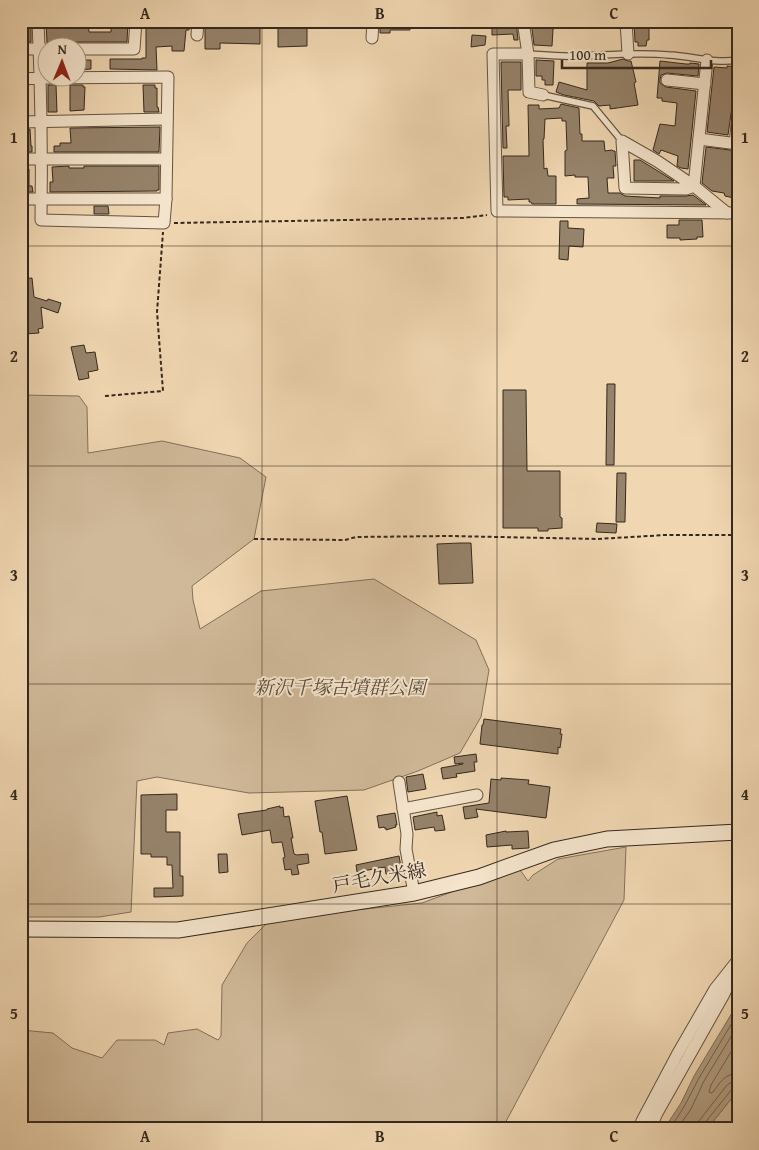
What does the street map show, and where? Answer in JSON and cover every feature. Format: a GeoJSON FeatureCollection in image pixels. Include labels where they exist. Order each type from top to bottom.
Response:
{"type":"FeatureCollection","features":[{"type":"Feature","properties":{"kind":"main road","name":"戸毛久米線"},"geometry":{"type":"LineString","coordinates":[[21,929],[178,930],[414,892],[480,878],[554,850],[607,839],[738,832]]}},
{"type":"Feature","properties":{"kind":"street"},"geometry":{"type":"LineString","coordinates":[[38,21],[41,38]]}},
{"type":"Feature","properties":{"kind":"street"},"geometry":{"type":"LineString","coordinates":[[88,49],[134,49],[136,21]]}},
{"type":"Feature","properties":{"kind":"street"},"geometry":{"type":"LineString","coordinates":[[197,35],[198,21]]}},
{"type":"Feature","properties":{"kind":"street"},"geometry":{"type":"LineString","coordinates":[[372,38],[373,21]]}},
{"type":"Feature","properties":{"kind":"street"},"geometry":{"type":"LineString","coordinates":[[523,21],[528,54],[529,92],[543,94]]}},
{"type":"Feature","properties":{"kind":"street"},"geometry":{"type":"LineString","coordinates":[[626,21],[628,54]]}},
{"type":"Feature","properties":{"kind":"street"},"geometry":{"type":"LineString","coordinates":[[21,49],[38,49]]}},
{"type":"Feature","properties":{"kind":"street"},"geometry":{"type":"LineString","coordinates":[[528,54],[493,54],[497,211],[732,213]]}},
{"type":"Feature","properties":{"kind":"street"},"geometry":{"type":"LineString","coordinates":[[694,186],[707,60]]}},
{"type":"Feature","properties":{"kind":"street"},"geometry":{"type":"LineString","coordinates":[[40,88],[41,220],[164,223],[168,77],[88,78]]}},
{"type":"Feature","properties":{"kind":"street"},"geometry":{"type":"LineString","coordinates":[[21,79],[38,78]]}},
{"type":"Feature","properties":{"kind":"street"},"geometry":{"type":"LineString","coordinates":[[667,80],[704,84]]}},
{"type":"Feature","properties":{"kind":"street"},"geometry":{"type":"LineString","coordinates":[[699,139],[736,144],[738,115]]}},
{"type":"Feature","properties":{"kind":"street"},"geometry":{"type":"LineString","coordinates":[[21,122],[167,119]]}},
{"type":"Feature","properties":{"kind":"street"},"geometry":{"type":"LineString","coordinates":[[622,141],[657,161],[732,213]]}},
{"type":"Feature","properties":{"kind":"street"},"geometry":{"type":"LineString","coordinates":[[622,141],[625,188],[686,189],[694,186]]}},
{"type":"Feature","properties":{"kind":"street"},"geometry":{"type":"LineString","coordinates":[[21,159],[166,159]]}},
{"type":"Feature","properties":{"kind":"street"},"geometry":{"type":"LineString","coordinates":[[21,199],[166,199]]}},
{"type":"Feature","properties":{"kind":"street"},"geometry":{"type":"LineString","coordinates":[[398,782],[406,834],[406,849],[414,892]]}},
{"type":"Feature","properties":{"kind":"street"},"geometry":{"type":"LineString","coordinates":[[403,809],[477,795]]}},
{"type":"Feature","properties":{"kind":"street"},"geometry":{"type":"LineString","coordinates":[[639,1129],[677,1055],[715,989],[738,960]]}},
{"type":"Feature","properties":{"kind":"street"},"geometry":{"type":"LineString","coordinates":[[650,1129],[657,1113],[724,994],[738,964]]}},
{"type":"Feature","properties":{"kind":"lane"},"geometry":{"type":"LineString","coordinates":[[528,54],[575,56],[670,55],[727,62],[738,60]]}},
{"type":"Feature","properties":{"kind":"lane"},"geometry":{"type":"LineString","coordinates":[[543,94],[593,106],[622,141]]}},
{"type":"Feature","properties":{"kind":"path"},"geometry":{"type":"LineString","coordinates":[[105,396],[163,391],[157,312],[164,223],[463,218],[494,214],[497,211]]}},
{"type":"Feature","properties":{"kind":"path"},"geometry":{"type":"LineString","coordinates":[[254,539],[346,540],[356,537],[450,536],[598,539],[665,535],[738,535]]}},
{"type":"Feature","properties":{"kind":"green space","name":"新沢千塚古墳群公園"},"geometry":{"type":"Polygon","coordinates":[[[21,395],[79,396],[87,407],[88,453],[162,441],[240,458],[266,477],[254,539],[192,586],[193,600],[200,629],[261,591],[374,579],[476,640],[489,670],[481,717],[460,753],[418,771],[364,790],[249,793],[157,777],[137,781],[131,912],[99,917],[21,917],[21,395]]]}},
{"type":"Feature","properties":{"kind":"green space"},"geometry":{"type":"Polygon","coordinates":[[[626,847],[624,900],[502,1129],[21,1129],[21,1030],[53,1033],[72,1048],[102,1058],[117,1040],[155,1040],[164,1045],[168,1033],[197,1029],[218,1040],[221,1036],[222,985],[247,943],[271,919],[422,903],[518,867],[528,881],[533,875],[558,859],[626,847]]]}},
{"type":"Feature","properties":{"kind":"green space"},"geometry":{"type":"Polygon","coordinates":[[[738,1089],[738,1129],[707,1129],[732,1098],[738,1089]]]}},
{"type":"Feature","properties":{"kind":"water"},"geometry":{"type":"Polygon","coordinates":[[[738,1003],[738,1089],[707,1129],[664,1129],[681,1103],[694,1076],[738,1003]]]}},
{"type":"Feature","properties":{"kind":"building"},"geometry":{"type":"Polygon","coordinates":[[[46,21],[88,21],[89,32],[111,32],[111,21],[128,21],[127,42],[88,42],[88,38],[47,38],[46,21]]]}},
{"type":"Feature","properties":{"kind":"building"},"geometry":{"type":"Polygon","coordinates":[[[148,21],[189,21],[184,51],[172,51],[172,46],[156,47],[157,70],[110,69],[110,59],[146,58],[146,26],[148,26],[148,21]]]}},
{"type":"Feature","properties":{"kind":"building"},"geometry":{"type":"Polygon","coordinates":[[[207,21],[260,22],[260,44],[220,43],[220,49],[205,49],[205,24],[207,24],[207,21]]]}},
{"type":"Feature","properties":{"kind":"building"},"geometry":{"type":"Polygon","coordinates":[[[278,21],[307,22],[307,46],[278,47],[278,21]]]}},
{"type":"Feature","properties":{"kind":"building"},"geometry":{"type":"Polygon","coordinates":[[[393,21],[406,21],[406,24],[410,24],[410,30],[390,30],[390,33],[380,33],[380,23],[393,23],[393,21]]]}},
{"type":"Feature","properties":{"kind":"building"},"geometry":{"type":"Polygon","coordinates":[[[492,21],[516,21],[518,40],[514,40],[513,34],[492,35],[492,21]]]}},
{"type":"Feature","properties":{"kind":"building"},"geometry":{"type":"Polygon","coordinates":[[[531,21],[554,21],[552,46],[534,45],[531,21]]]}},
{"type":"Feature","properties":{"kind":"building"},"geometry":{"type":"Polygon","coordinates":[[[634,21],[648,21],[649,40],[647,40],[646,46],[638,46],[638,42],[635,42],[634,21]]]}},
{"type":"Feature","properties":{"kind":"building"},"geometry":{"type":"Polygon","coordinates":[[[31,24],[31,42],[21,42],[21,25],[31,24]]]}},
{"type":"Feature","properties":{"kind":"building"},"geometry":{"type":"Polygon","coordinates":[[[472,35],[486,36],[485,45],[471,47],[472,35]]]}},
{"type":"Feature","properties":{"kind":"building"},"geometry":{"type":"Polygon","coordinates":[[[623,59],[631,61],[636,82],[634,83],[638,105],[610,109],[610,105],[599,106],[594,101],[556,92],[559,82],[587,90],[587,63],[608,63],[623,59]]]}},
{"type":"Feature","properties":{"kind":"building"},"geometry":{"type":"Polygon","coordinates":[[[88,60],[91,60],[91,69],[88,69],[88,60]]]}},
{"type":"Feature","properties":{"kind":"building"},"geometry":{"type":"Polygon","coordinates":[[[536,60],[554,61],[553,85],[545,85],[545,80],[542,80],[542,76],[536,76],[536,60]]]}},
{"type":"Feature","properties":{"kind":"building"},"geometry":{"type":"Polygon","coordinates":[[[660,61],[699,64],[698,76],[667,73],[661,75],[660,80],[660,83],[666,87],[696,91],[688,169],[677,166],[678,156],[661,150],[659,154],[653,150],[660,124],[675,126],[677,103],[662,101],[662,98],[657,98],[660,61]]]}},
{"type":"Feature","properties":{"kind":"building"},"geometry":{"type":"Polygon","coordinates":[[[501,62],[521,62],[521,90],[508,90],[509,126],[506,126],[507,148],[503,148],[501,62]]]}},
{"type":"Feature","properties":{"kind":"building"},"geometry":{"type":"Polygon","coordinates":[[[727,66],[736,67],[728,135],[707,132],[714,67],[727,68],[727,66]]]}},
{"type":"Feature","properties":{"kind":"building"},"geometry":{"type":"Polygon","coordinates":[[[143,85],[155,85],[155,88],[157,88],[157,107],[159,112],[144,112],[143,85]]]}},
{"type":"Feature","properties":{"kind":"building"},"geometry":{"type":"Polygon","coordinates":[[[48,88],[56,88],[57,112],[48,112],[48,88]]]}},
{"type":"Feature","properties":{"kind":"building"},"geometry":{"type":"Polygon","coordinates":[[[70,88],[85,88],[84,110],[70,111],[70,88]]]}},
{"type":"Feature","properties":{"kind":"building"},"geometry":{"type":"Polygon","coordinates":[[[561,104],[579,108],[582,141],[604,141],[605,151],[615,151],[616,166],[613,166],[614,178],[607,178],[608,193],[660,198],[660,196],[693,195],[706,205],[577,204],[577,199],[589,198],[588,177],[565,176],[565,151],[567,150],[566,121],[562,121],[562,118],[545,119],[543,139],[544,169],[547,168],[548,176],[556,176],[556,204],[532,204],[529,202],[529,199],[508,200],[508,197],[504,197],[503,156],[529,156],[528,105],[539,105],[539,109],[559,108],[561,104]]]}},
{"type":"Feature","properties":{"kind":"building"},"geometry":{"type":"Polygon","coordinates":[[[160,127],[159,152],[54,152],[54,146],[60,146],[60,143],[71,143],[70,128],[160,127]]]}},
{"type":"Feature","properties":{"kind":"building"},"geometry":{"type":"Polygon","coordinates":[[[30,129],[32,152],[21,152],[21,130],[30,129]]]}},
{"type":"Feature","properties":{"kind":"building"},"geometry":{"type":"Polygon","coordinates":[[[706,147],[738,151],[734,198],[725,196],[724,193],[712,191],[702,183],[706,147]]]}},
{"type":"Feature","properties":{"kind":"building"},"geometry":{"type":"Polygon","coordinates":[[[634,160],[640,160],[674,181],[634,181],[634,160]]]}},
{"type":"Feature","properties":{"kind":"building"},"geometry":{"type":"Polygon","coordinates":[[[69,166],[69,168],[84,168],[84,166],[159,166],[159,190],[50,192],[50,182],[53,182],[52,167],[69,166]]]}},
{"type":"Feature","properties":{"kind":"building"},"geometry":{"type":"Polygon","coordinates":[[[29,169],[29,186],[32,186],[33,192],[21,192],[21,170],[29,169]]]}},
{"type":"Feature","properties":{"kind":"building"},"geometry":{"type":"Polygon","coordinates":[[[94,206],[108,206],[109,214],[94,214],[94,206]]]}},
{"type":"Feature","properties":{"kind":"building"},"geometry":{"type":"Polygon","coordinates":[[[679,220],[702,220],[703,237],[680,240],[680,238],[667,238],[667,225],[679,225],[679,220]]]}},
{"type":"Feature","properties":{"kind":"building"},"geometry":{"type":"Polygon","coordinates":[[[560,221],[568,221],[568,228],[584,229],[583,247],[569,246],[568,260],[559,259],[560,221]]]}},
{"type":"Feature","properties":{"kind":"building"},"geometry":{"type":"Polygon","coordinates":[[[32,278],[34,297],[61,303],[58,313],[41,307],[43,328],[38,329],[39,333],[25,334],[21,279],[32,278]]]}},
{"type":"Feature","properties":{"kind":"building"},"geometry":{"type":"Polygon","coordinates":[[[84,345],[86,353],[95,352],[98,370],[88,372],[89,378],[79,380],[71,347],[84,345]]]}},
{"type":"Feature","properties":{"kind":"building"},"geometry":{"type":"Polygon","coordinates":[[[607,384],[615,384],[614,465],[606,465],[607,384]]]}},
{"type":"Feature","properties":{"kind":"building"},"geometry":{"type":"Polygon","coordinates":[[[503,390],[526,390],[527,471],[560,471],[560,517],[562,518],[562,528],[538,531],[538,528],[503,528],[503,390]]]}},
{"type":"Feature","properties":{"kind":"building"},"geometry":{"type":"Polygon","coordinates":[[[617,473],[626,473],[625,522],[616,522],[617,473]]]}},
{"type":"Feature","properties":{"kind":"building"},"geometry":{"type":"Polygon","coordinates":[[[597,523],[617,524],[616,533],[596,532],[597,523]]]}},
{"type":"Feature","properties":{"kind":"building"},"geometry":{"type":"Polygon","coordinates":[[[471,543],[473,583],[439,584],[437,544],[471,543]]]}},
{"type":"Feature","properties":{"kind":"building"},"geometry":{"type":"Polygon","coordinates":[[[484,719],[561,729],[560,734],[562,734],[558,754],[480,744],[484,719]]]}},
{"type":"Feature","properties":{"kind":"building"},"geometry":{"type":"Polygon","coordinates":[[[476,754],[477,762],[474,762],[475,771],[456,774],[457,777],[443,779],[441,768],[463,764],[455,764],[454,757],[476,754]]]}},
{"type":"Feature","properties":{"kind":"building"},"geometry":{"type":"Polygon","coordinates":[[[423,774],[426,789],[408,792],[406,777],[423,774]]]}},
{"type":"Feature","properties":{"kind":"building"},"geometry":{"type":"Polygon","coordinates":[[[501,778],[529,780],[528,784],[550,787],[546,818],[476,809],[478,817],[465,819],[463,807],[489,803],[491,779],[501,780],[501,778]]]}},
{"type":"Feature","properties":{"kind":"building"},"geometry":{"type":"Polygon","coordinates":[[[177,794],[177,810],[166,810],[166,832],[180,832],[180,876],[183,876],[183,896],[154,897],[154,888],[173,888],[172,865],[167,865],[167,857],[151,857],[151,854],[141,854],[141,795],[177,794]]]}},
{"type":"Feature","properties":{"kind":"building"},"geometry":{"type":"Polygon","coordinates":[[[347,796],[357,850],[325,854],[315,801],[347,796]]]}},
{"type":"Feature","properties":{"kind":"building"},"geometry":{"type":"Polygon","coordinates":[[[280,806],[280,808],[283,807],[284,817],[289,816],[294,854],[308,854],[309,863],[297,865],[299,874],[292,875],[291,869],[285,870],[282,842],[272,843],[270,830],[242,835],[238,814],[280,806]]]}},
{"type":"Feature","properties":{"kind":"building"},"geometry":{"type":"Polygon","coordinates":[[[437,812],[437,816],[442,815],[445,830],[435,831],[434,827],[415,830],[413,817],[437,812]]]}},
{"type":"Feature","properties":{"kind":"building"},"geometry":{"type":"Polygon","coordinates":[[[395,813],[396,827],[386,830],[384,827],[379,828],[377,816],[395,813]]]}},
{"type":"Feature","properties":{"kind":"building"},"geometry":{"type":"Polygon","coordinates":[[[506,831],[528,831],[529,848],[512,849],[512,845],[487,847],[486,835],[506,831]]]}},
{"type":"Feature","properties":{"kind":"building"},"geometry":{"type":"Polygon","coordinates":[[[218,854],[227,854],[228,872],[219,873],[218,854]]]}},
{"type":"Feature","properties":{"kind":"building"},"geometry":{"type":"Polygon","coordinates":[[[399,856],[401,867],[397,868],[398,872],[386,874],[385,867],[357,872],[356,865],[399,856]]]}}]}
